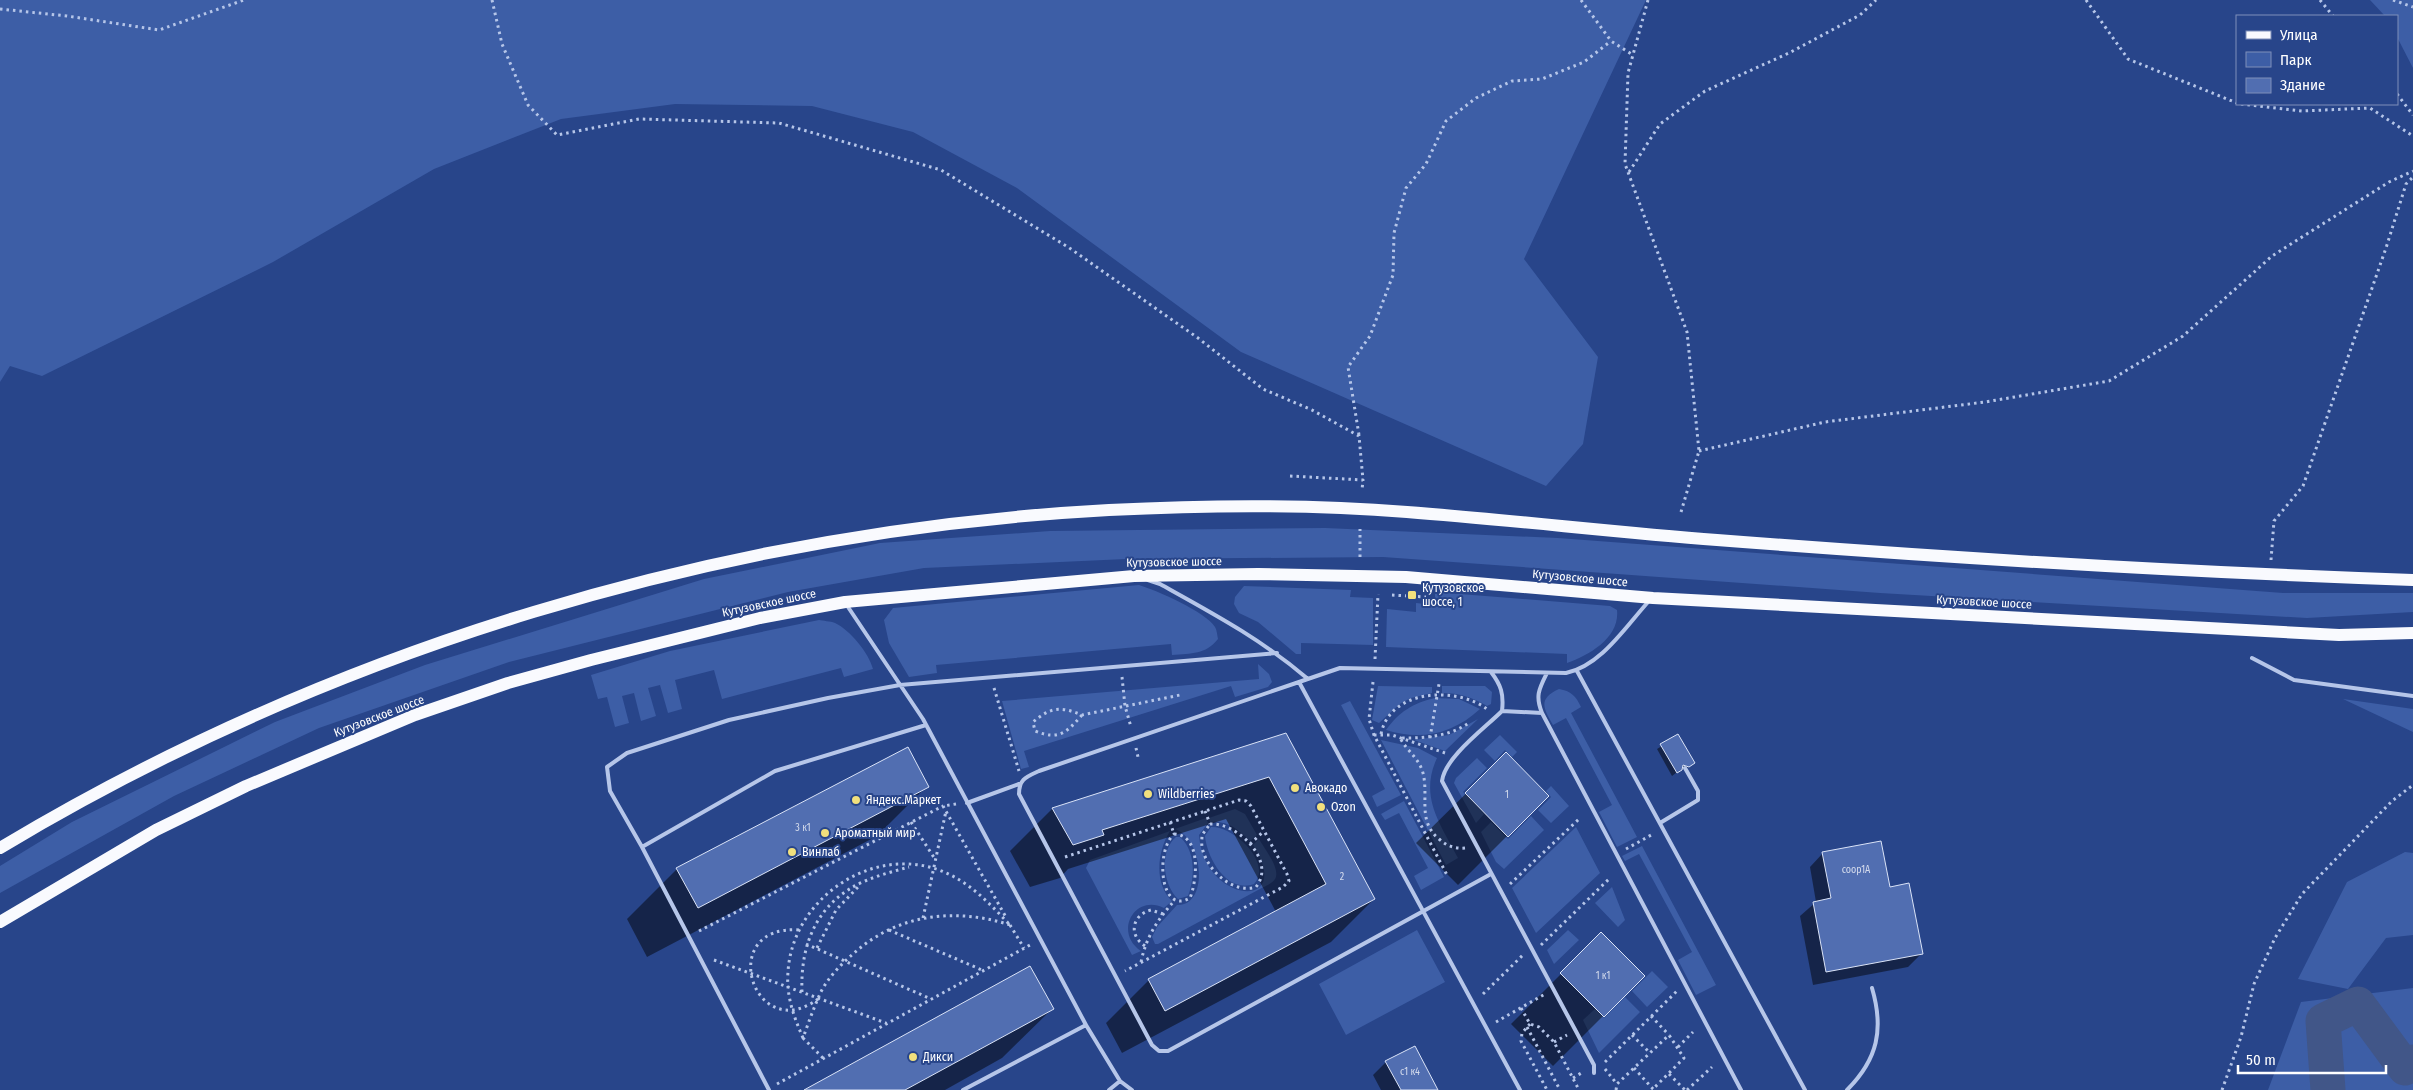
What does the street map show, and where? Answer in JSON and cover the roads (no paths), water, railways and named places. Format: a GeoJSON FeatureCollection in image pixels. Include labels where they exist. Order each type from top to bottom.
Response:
{"type":"FeatureCollection","features":[{"type":"Feature","properties":{"kind":"main road"},"geometry":{"type":"LineString","coordinates":[[0,848],[103,790],[259,714],[354,675],[434,646],[539,610],[645,581],[736,560],[914,529],[1116,510],[1250,507],[1402,511],[1720,540],[2270,575],[2413,580]]}},
{"type":"Feature","properties":{"kind":"main road","name":"Кутузовское шоссе"},"geometry":{"type":"LineString","coordinates":[[0,922],[82,872],[164,826],[246,786],[415,716],[508,683],[591,660],[760,618],[845,602],[1134,576],[1258,574],[1406,577],[1653,598],[2339,635],[2413,632]]}},
{"type":"Feature","properties":{"kind":"lane"},"geometry":{"type":"LineString","coordinates":[[1134,576],[1168,589],[1242,629],[1277,653],[1308,679]]}},
{"type":"Feature","properties":{"kind":"lane"},"geometry":{"type":"LineString","coordinates":[[967,802],[1019,784],[1025,777],[1340,668],[1547,673],[1577,671],[1603,654],[1626,625],[1653,598]]}},
{"type":"Feature","properties":{"kind":"lane"},"geometry":{"type":"LineString","coordinates":[[845,602],[926,725],[1086,1025],[1120,1081],[1132,1090]]}},
{"type":"Feature","properties":{"kind":"lane"},"geometry":{"type":"LineString","coordinates":[[768,1090],[642,847],[610,791],[607,767],[627,753],[728,720],[828,698],[900,685],[1277,653]]}},
{"type":"Feature","properties":{"kind":"lane"},"geometry":{"type":"LineString","coordinates":[[2252,658],[2294,680],[2413,696]]}},
{"type":"Feature","properties":{"kind":"lane"},"geometry":{"type":"LineString","coordinates":[[1577,671],[1805,1090]]}},
{"type":"Feature","properties":{"kind":"lane"},"geometry":{"type":"LineString","coordinates":[[1491,672],[1501,685],[1504,698],[1502,711],[1451,760],[1443,773],[1442,781],[1445,790],[1594,1065],[1594,1073]]}},
{"type":"Feature","properties":{"kind":"lane"},"geometry":{"type":"LineString","coordinates":[[1547,673],[1540,688],[1538,701],[1542,713],[1741,1090]]}},
{"type":"Feature","properties":{"kind":"lane"},"geometry":{"type":"LineString","coordinates":[[1299,682],[1520,1090]]}},
{"type":"Feature","properties":{"kind":"lane"},"geometry":{"type":"LineString","coordinates":[[1502,711],[1542,713]]}},
{"type":"Feature","properties":{"kind":"lane"},"geometry":{"type":"LineString","coordinates":[[642,847],[775,771],[926,725]]}},
{"type":"Feature","properties":{"kind":"lane"},"geometry":{"type":"LineString","coordinates":[[1660,824],[1698,800],[1698,791],[1685,768]]}},
{"type":"Feature","properties":{"kind":"lane"},"geometry":{"type":"LineString","coordinates":[[1019,784],[1019,794],[1152,1045],[1159,1051],[1168,1051],[1491,874]]}},
{"type":"Feature","properties":{"kind":"lane"},"geometry":{"type":"LineString","coordinates":[[1848,1090],[1861,1077],[1874,1055],[1878,1032],[1878,1007],[1872,988]]}},
{"type":"Feature","properties":{"kind":"lane"},"geometry":{"type":"LineString","coordinates":[[963,1090],[1086,1025]]}},
{"type":"Feature","properties":{"kind":"lane"},"geometry":{"type":"LineString","coordinates":[[1109,1090],[1120,1081]]}},
{"type":"Feature","properties":{"kind":"waterway"},"geometry":{"type":"LineString","coordinates":[[2328,1090],[2323,1021],[2358,1004],[2405,1068],[2413,1062]]}},
{"type":"Feature","properties":{"kind":"place","name":"Кутузовское шоссе, 1"},"geometry":{"type":"Point","coordinates":[1412,595]}},
{"type":"Feature","properties":{"kind":"place","name":"Авокадо"},"geometry":{"type":"Point","coordinates":[1295,788]}},
{"type":"Feature","properties":{"kind":"place","name":"Wildberries"},"geometry":{"type":"Point","coordinates":[1148,794]}},
{"type":"Feature","properties":{"kind":"place","name":"Яндекс.Маркет"},"geometry":{"type":"Point","coordinates":[856,800]}},
{"type":"Feature","properties":{"kind":"place","name":"Ozon"},"geometry":{"type":"Point","coordinates":[1321,807]}},
{"type":"Feature","properties":{"kind":"place","name":"Ароматный мир"},"geometry":{"type":"Point","coordinates":[825,833]}},
{"type":"Feature","properties":{"kind":"place","name":"Винлаб"},"geometry":{"type":"Point","coordinates":[792,852]}},
{"type":"Feature","properties":{"kind":"place","name":"Дикси"},"geometry":{"type":"Point","coordinates":[913,1057]}}]}
